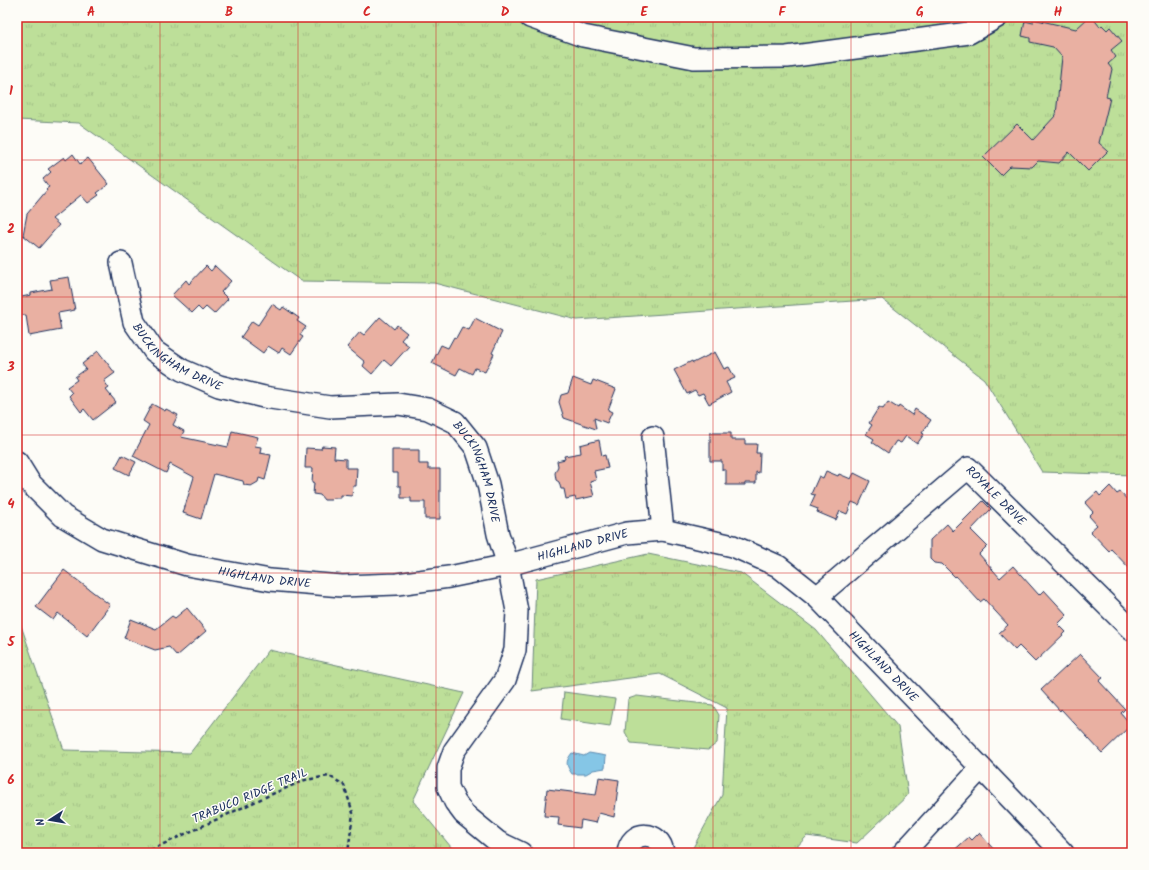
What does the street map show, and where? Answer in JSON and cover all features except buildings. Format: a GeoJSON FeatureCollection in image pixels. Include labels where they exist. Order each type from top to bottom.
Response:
{"type":"FeatureCollection","features":[{"type":"Feature","properties":{"kind":"street"},"geometry":{"type":"LineString","coordinates":[[530,17],[583,36],[694,58],[787,57],[969,33],[997,17]]}},
{"type":"Feature","properties":{"kind":"street","name":"BUCKINGHAM DRIVE"},"geometry":{"type":"LineString","coordinates":[[121,263],[134,322],[154,351],[182,370],[219,386],[264,397],[330,407],[398,404],[428,409],[455,422],[476,448],[488,484],[498,534],[508,565],[517,611],[515,650],[505,680],[454,751],[448,768],[448,787],[455,802],[464,814],[498,842],[521,853]]}},
{"type":"Feature","properties":{"kind":"street"},"geometry":{"type":"LineString","coordinates":[[653,437],[663,530]]}},
{"type":"Feature","properties":{"kind":"street","name":"HIGHLAND DRIVE"},"geometry":{"type":"LineString","coordinates":[[17,462],[30,483],[63,516],[102,539],[187,564],[270,580],[342,586],[397,584],[449,577],[508,565],[627,534],[663,530],[733,546],[778,566],[817,597],[1064,853]]}},
{"type":"Feature","properties":{"kind":"street","name":"ROYALE DRIVE"},"geometry":{"type":"LineString","coordinates":[[817,597],[968,468],[1132,630]]}},
{"type":"Feature","properties":{"kind":"street"},"geometry":{"type":"LineString","coordinates":[[903,853],[981,768]]}},
{"type":"Feature","properties":{"kind":"street"},"geometry":{"type":"LineString","coordinates":[[628,853],[628,848],[631,842],[637,837],[644,835],[657,839],[661,845],[663,853]]}},
{"type":"Feature","properties":{"kind":"path","name":"TRABUCO RIDGE TRAIL"},"geometry":{"type":"LineString","coordinates":[[144,853],[262,798],[305,780],[329,776],[344,785],[352,813],[348,853]]}},
{"type":"Feature","properties":{"kind":"green space"},"geometry":{"type":"Polygon","coordinates":[[[17,17],[1132,17],[1132,475],[1042,472],[984,379],[882,299],[577,320],[434,283],[301,281],[79,123],[17,120],[17,17]]]}},
{"type":"Feature","properties":{"kind":"green space"},"geometry":{"type":"Polygon","coordinates":[[[648,554],[741,573],[816,630],[898,727],[908,795],[857,843],[807,836],[791,853],[690,853],[722,795],[727,708],[660,674],[532,691],[536,579],[648,554]]]}},
{"type":"Feature","properties":{"kind":"green space"},"geometry":{"type":"Polygon","coordinates":[[[17,614],[64,750],[190,753],[269,650],[464,693],[413,801],[456,853],[17,853],[17,614]]]}},
{"type":"Feature","properties":{"kind":"green space"},"geometry":{"type":"Polygon","coordinates":[[[564,692],[615,699],[610,726],[561,719],[564,692]]]}},
{"type":"Feature","properties":{"kind":"green space"},"geometry":{"type":"Polygon","coordinates":[[[637,696],[713,705],[719,715],[717,743],[708,750],[631,743],[625,732],[628,699],[637,696]]]}},
{"type":"Feature","properties":{"kind":"water"},"geometry":{"type":"Polygon","coordinates":[[[572,753],[584,756],[589,753],[606,756],[605,768],[593,770],[586,774],[572,774],[567,764],[572,753]]]}}]}
